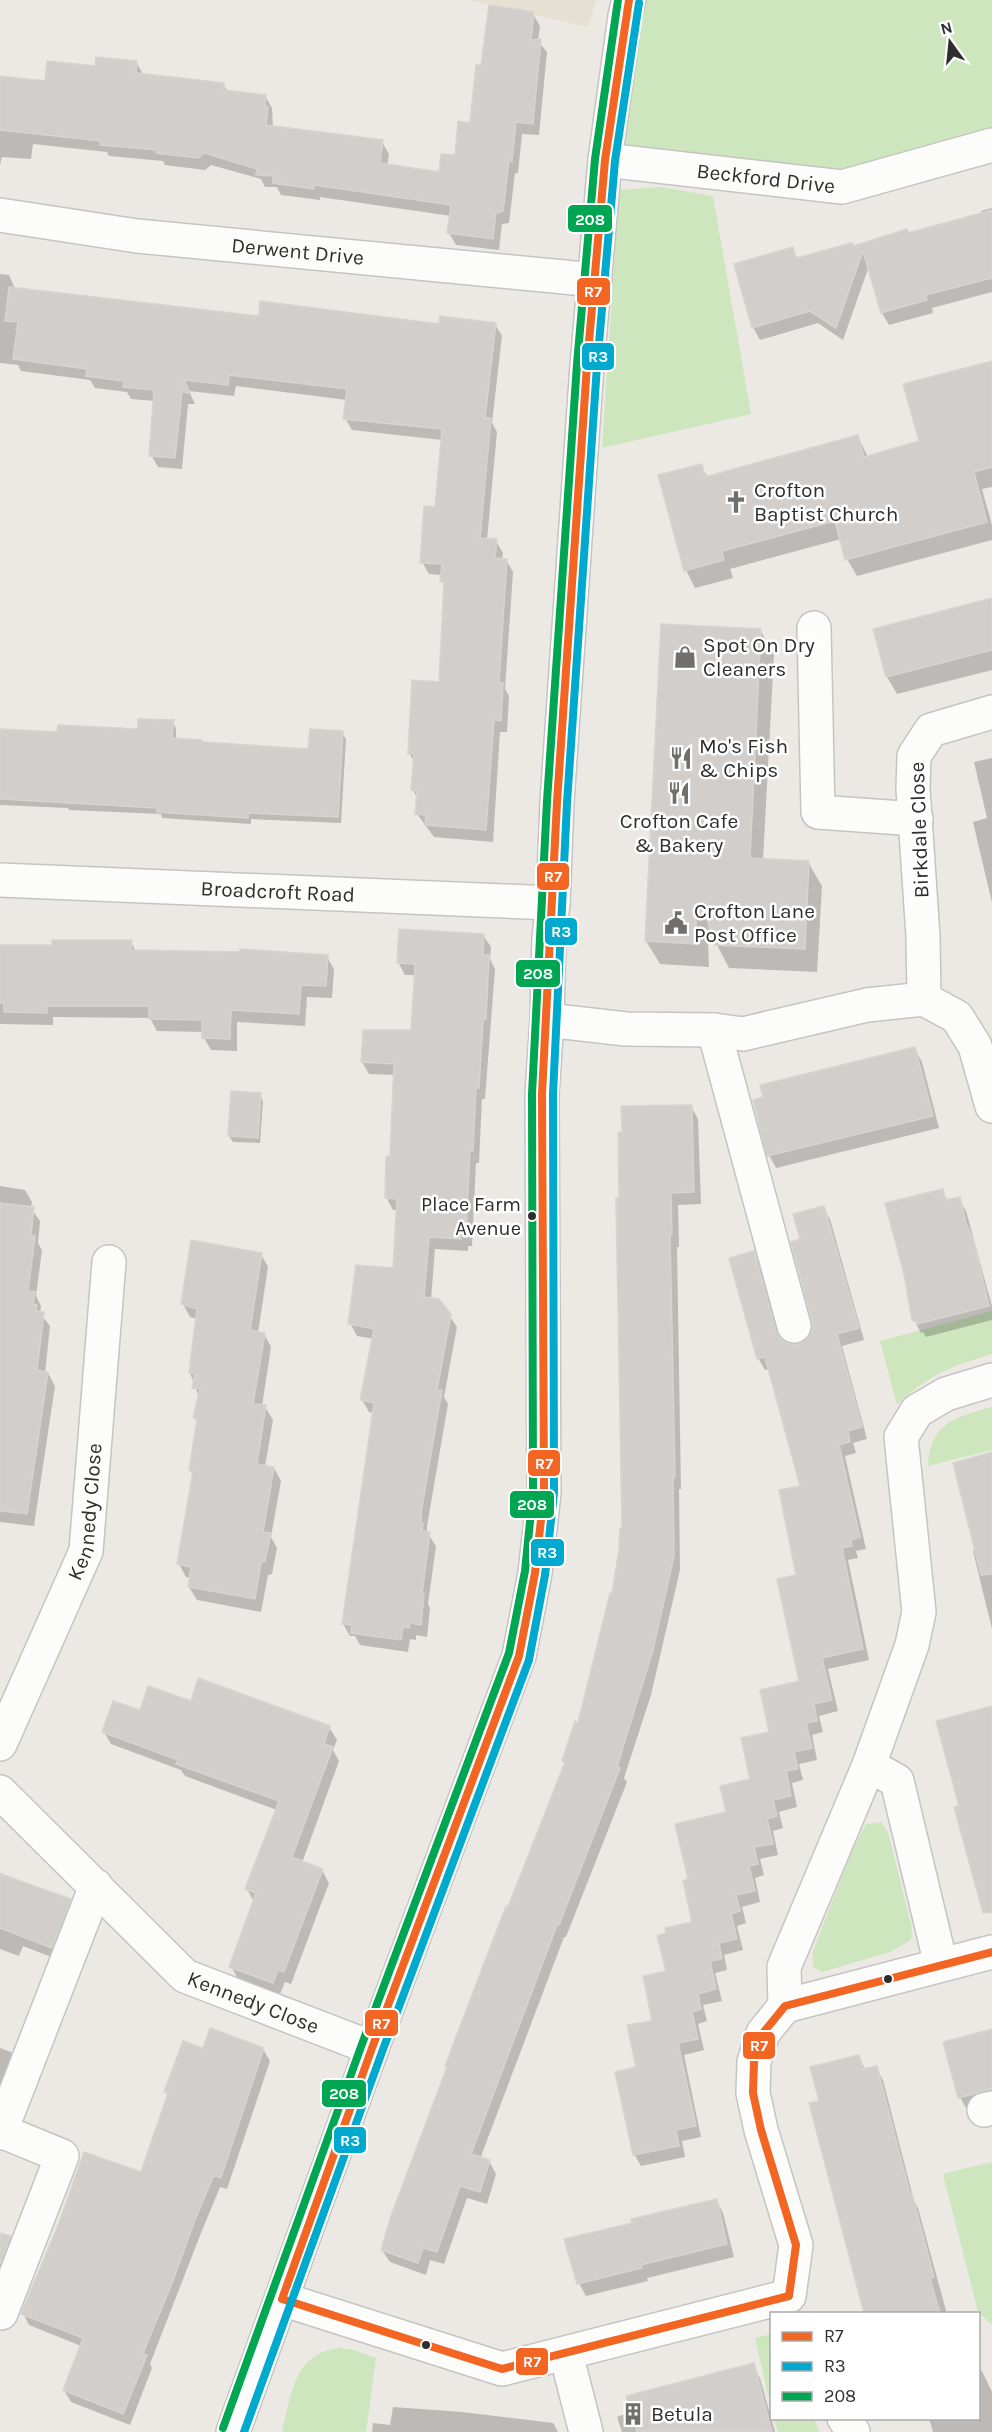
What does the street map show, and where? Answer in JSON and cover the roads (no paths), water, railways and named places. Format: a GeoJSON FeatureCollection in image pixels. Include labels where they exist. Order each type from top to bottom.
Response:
{"type":"FeatureCollection","features":[{"type":"Feature","properties":{"kind":"street"},"geometry":{"type":"LineString","coordinates":[[233,2432],[372,2048],[519,1656],[535,1573],[544,1493],[542,1094],[549,937],[605,160],[624,16],[629,0]]}},
{"type":"Feature","properties":{"kind":"street","name":"Beckford Drive"},"geometry":{"type":"LineString","coordinates":[[605,160],[842,187],[992,145]]}},
{"type":"Feature","properties":{"kind":"street","name":"Derwent Drive"},"geometry":{"type":"LineString","coordinates":[[0,215],[137,236],[595,280]]}},
{"type":"Feature","properties":{"kind":"street"},"geometry":{"type":"LineString","coordinates":[[814,628],[818,812],[916,819]]}},
{"type":"Feature","properties":{"kind":"street","name":"Birkdale Close"},"geometry":{"type":"LineString","coordinates":[[924,999],[923,936],[913,789],[914,756],[931,730],[992,712]]}},
{"type":"Feature","properties":{"kind":"street","name":"Broadcroft Road"},"geometry":{"type":"LineString","coordinates":[[0,880],[553,903]]}},
{"type":"Feature","properties":{"kind":"street"},"geometry":{"type":"LineString","coordinates":[[547,1020],[626,1029],[714,1030],[744,1034],[867,1005],[924,999],[957,1017],[975,1046],[992,1106]]}},
{"type":"Feature","properties":{"kind":"street"},"geometry":{"type":"LineString","coordinates":[[714,1030],[762,1215],[794,1326]]}},
{"type":"Feature","properties":{"kind":"street","name":"Kennedy Close"},"geometry":{"type":"LineString","coordinates":[[0,1744],[86,1551],[109,1262]]}},
{"type":"Feature","properties":{"kind":"street"},"geometry":{"type":"LineString","coordinates":[[785,2007],[784,1967],[869,1764],[912,1645],[919,1612],[901,1437],[917,1411],[946,1394],[992,1380]]}},
{"type":"Feature","properties":{"kind":"street"},"geometry":{"type":"LineString","coordinates":[[869,1764],[897,1781],[941,1965]]}},
{"type":"Feature","properties":{"kind":"street","name":"Kennedy Close"},"geometry":{"type":"LineString","coordinates":[[0,1792],[185,1976],[372,2048]]}},
{"type":"Feature","properties":{"kind":"street"},"geometry":{"type":"LineString","coordinates":[[1,2313],[62,2156],[0,2132],[96,1886]]}},
{"type":"Feature","properties":{"kind":"street"},"geometry":{"type":"LineString","coordinates":[[282,2299],[502,2369],[798,2305],[796,2245],[761,2130],[753,2093],[754,2062],[764,2033],[785,2007],[992,1952]]}},
{"type":"Feature","properties":{"kind":"street"},"geometry":{"type":"LineString","coordinates":[[566,2354],[586,2432]]}},
{"type":"Feature","properties":{"kind":"place","name":"Crofton Baptist Church"},"geometry":{"type":"Point","coordinates":[736,502]}},
{"type":"Feature","properties":{"kind":"place","name":"Spot On Dry Cleaners"},"geometry":{"type":"Point","coordinates":[685,657]}},
{"type":"Feature","properties":{"kind":"place","name":"Mo's Fish & Chips"},"geometry":{"type":"Point","coordinates":[681,758]}},
{"type":"Feature","properties":{"kind":"place","name":"Crofton Cafe & Bakery"},"geometry":{"type":"Point","coordinates":[679,793]}},
{"type":"Feature","properties":{"kind":"place","name":"Crofton Lane Post Office"},"geometry":{"type":"Point","coordinates":[676,923]}},
{"type":"Feature","properties":{"kind":"place","name":"Place Farm Avenue"},"geometry":{"type":"Point","coordinates":[532,1216]}},
{"type":"Feature","properties":{"kind":"place","name":"Betula"},"geometry":{"type":"Point","coordinates":[633,2414]}}]}
